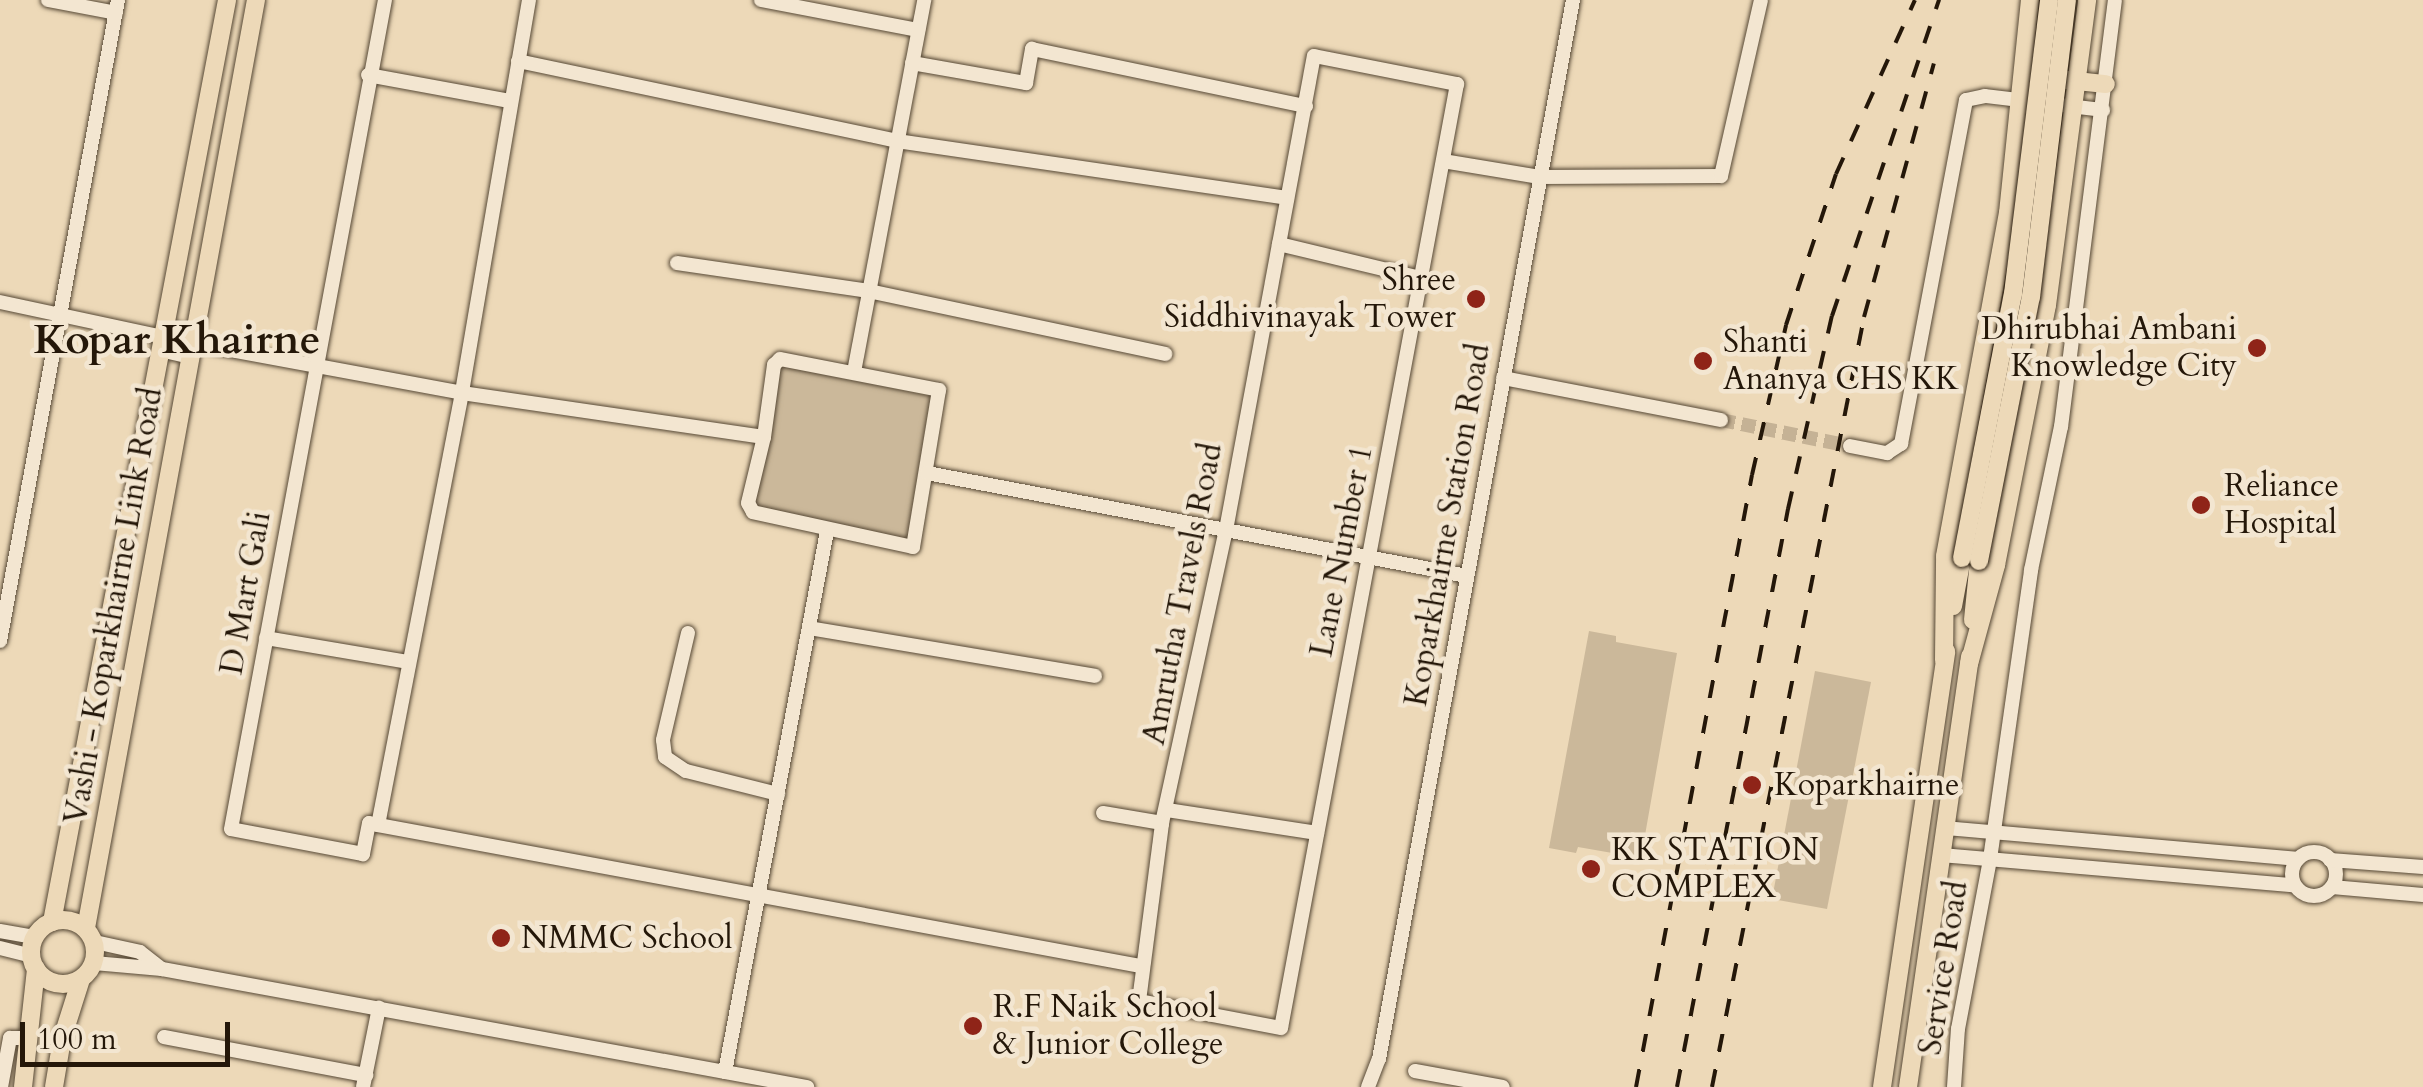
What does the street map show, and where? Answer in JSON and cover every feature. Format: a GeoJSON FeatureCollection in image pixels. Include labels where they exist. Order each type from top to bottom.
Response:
{"type":"FeatureCollection","features":[{"type":"Feature","properties":{"kind":"main road","name":"Vashi - Koparkhairne Link Road"},"geometry":{"type":"LineString","coordinates":[[52,922],[227,0]]}},
{"type":"Feature","properties":{"kind":"main road","name":"Vashi - Koparkhairne Link Road"},"geometry":{"type":"LineString","coordinates":[[90,935],[256,0]]}},
{"type":"Feature","properties":{"kind":"main road"},"geometry":{"type":"LineString","coordinates":[[1944,660],[1944,556],[1995,295],[2030,0]]}},
{"type":"Feature","properties":{"kind":"main road"},"geometry":{"type":"LineString","coordinates":[[1969,664],[1971,559],[2013,294],[2049,0]]}},
{"type":"Feature","properties":{"kind":"main road"},"geometry":{"type":"LineString","coordinates":[[1882,1087],[1944,660],[2031,298],[2067,0]]}},
{"type":"Feature","properties":{"kind":"main road"},"geometry":{"type":"LineString","coordinates":[[1908,1087],[1969,664],[1996,565],[2048,305],[2088,0]]}},
{"type":"Feature","properties":{"kind":"main road"},"geometry":{"type":"LineString","coordinates":[[2022,76],[2106,84]]}},
{"type":"Feature","properties":{"kind":"main road"},"geometry":{"type":"LineString","coordinates":[[22,1087],[30,1038],[34,954],[52,922],[68,920],[90,935],[94,962],[81,979],[62,1039],[54,1087]]}},
{"type":"Feature","properties":{"kind":"main road"},"geometry":{"type":"LineString","coordinates":[[34,954],[60,984],[81,979]]}},
{"type":"Feature","properties":{"kind":"street"},"geometry":{"type":"LineString","coordinates":[[0,641],[6,581],[117,6],[48,0]]}},
{"type":"Feature","properties":{"kind":"street","name":"D Mart Gali"},"geometry":{"type":"LineString","coordinates":[[378,825],[369,823],[364,854],[232,829],[368,75],[385,0]]}},
{"type":"Feature","properties":{"kind":"street"},"geometry":{"type":"LineString","coordinates":[[528,0],[462,393],[378,825],[1141,966]]}},
{"type":"Feature","properties":{"kind":"street"},"geometry":{"type":"LineString","coordinates":[[761,0],[918,30]]}},
{"type":"Feature","properties":{"kind":"street"},"geometry":{"type":"LineString","coordinates":[[854,372],[924,0]]}},
{"type":"Feature","properties":{"kind":"street","name":"Koparkhairne Station Road"},"geometry":{"type":"LineString","coordinates":[[1368,1087],[1379,1059],[1573,0]]}},
{"type":"Feature","properties":{"kind":"street"},"geometry":{"type":"LineString","coordinates":[[1443,162],[1540,177],[1721,176],[1761,0]]}},
{"type":"Feature","properties":{"kind":"street","name":"Service Road"},"geometry":{"type":"LineString","coordinates":[[1954,1087],[1958,1029],[1990,859],[2031,570],[2066,389],[2116,0]]}},
{"type":"Feature","properties":{"kind":"street"},"geometry":{"type":"LineString","coordinates":[[912,63],[1026,83],[1032,49],[1306,106]]}},
{"type":"Feature","properties":{"kind":"street","name":"Amrutha Travels Road"},"geometry":{"type":"LineString","coordinates":[[1281,1028],[1139,1001],[1164,817],[1226,530],[1314,56],[1458,84]]}},
{"type":"Feature","properties":{"kind":"street"},"geometry":{"type":"LineString","coordinates":[[518,62],[897,141],[1287,198]]}},
{"type":"Feature","properties":{"kind":"street"},"geometry":{"type":"LineString","coordinates":[[368,75],[510,101]]}},
{"type":"Feature","properties":{"kind":"street","name":"Lane Number 1"},"geometry":{"type":"LineString","coordinates":[[1281,1028],[1458,84]]}},
{"type":"Feature","properties":{"kind":"street"},"geometry":{"type":"LineString","coordinates":[[1850,446],[1887,453],[1901,444],[1966,100],[1985,96],[2102,110]]}},
{"type":"Feature","properties":{"kind":"street"},"geometry":{"type":"LineString","coordinates":[[1279,244],[1421,278]]}},
{"type":"Feature","properties":{"kind":"street"},"geometry":{"type":"LineString","coordinates":[[677,263],[869,292],[1165,354]]}},
{"type":"Feature","properties":{"kind":"street"},"geometry":{"type":"LineString","coordinates":[[0,302],[193,344],[462,393],[764,438]]}},
{"type":"Feature","properties":{"kind":"street"},"geometry":{"type":"LineString","coordinates":[[163,338],[193,344]]}},
{"type":"Feature","properties":{"kind":"street"},"geometry":{"type":"LineString","coordinates":[[776,361],[939,390],[913,548],[754,512],[748,502],[764,438],[776,361]]}},
{"type":"Feature","properties":{"kind":"street"},"geometry":{"type":"LineString","coordinates":[[1503,378],[1721,420]]}},
{"type":"Feature","properties":{"kind":"street"},"geometry":{"type":"LineString","coordinates":[[928,473],[1467,576]]}},
{"type":"Feature","properties":{"kind":"street"},"geometry":{"type":"LineString","coordinates":[[725,1072],[827,531]]}},
{"type":"Feature","properties":{"kind":"street"},"geometry":{"type":"LineString","coordinates":[[809,628],[1095,676]]}},
{"type":"Feature","properties":{"kind":"street"},"geometry":{"type":"LineString","coordinates":[[688,633],[663,740],[665,757],[686,771],[778,794]]}},
{"type":"Feature","properties":{"kind":"street"},"geometry":{"type":"LineString","coordinates":[[266,638],[408,662]]}},
{"type":"Feature","properties":{"kind":"street"},"geometry":{"type":"LineString","coordinates":[[1103,814],[1317,833]]}},
{"type":"Feature","properties":{"kind":"street"},"geometry":{"type":"LineString","coordinates":[[1945,828],[2298,859],[2312,852],[2330,860],[2423,867]]}},
{"type":"Feature","properties":{"kind":"street"},"geometry":{"type":"LineString","coordinates":[[1941,855],[2293,885],[2313,896],[2332,887],[2423,895]]}},
{"type":"Feature","properties":{"kind":"street"},"geometry":{"type":"LineString","coordinates":[[2293,885],[2292,870],[2298,859]]}},
{"type":"Feature","properties":{"kind":"street"},"geometry":{"type":"LineString","coordinates":[[2330,860],[2336,873],[2332,887]]}},
{"type":"Feature","properties":{"kind":"street"},"geometry":{"type":"LineString","coordinates":[[0,931],[34,954]]}},
{"type":"Feature","properties":{"kind":"street"},"geometry":{"type":"LineString","coordinates":[[90,935],[140,952],[162,969]]}},
{"type":"Feature","properties":{"kind":"street"},"geometry":{"type":"LineString","coordinates":[[0,948],[34,954]]}},
{"type":"Feature","properties":{"kind":"street"},"geometry":{"type":"LineString","coordinates":[[94,962],[162,969],[807,1087]]}},
{"type":"Feature","properties":{"kind":"street"},"geometry":{"type":"LineString","coordinates":[[164,1038],[365,1081],[378,1008]]}},
{"type":"Feature","properties":{"kind":"street"},"geometry":{"type":"LineString","coordinates":[[0,1087],[10,1038],[30,1038]]}},
{"type":"Feature","properties":{"kind":"street","name":"Koparkhairne Station Road"},"geometry":{"type":"LineString","coordinates":[[1379,1059],[1382,1087]]}},
{"type":"Feature","properties":{"kind":"street"},"geometry":{"type":"LineString","coordinates":[[1414,1071],[1503,1087]]}},
{"type":"Feature","properties":{"kind":"shaded area"},"geometry":{"type":"Polygon","coordinates":[[[770,364],[936,397],[909,539],[743,507],[770,364]]]}},
{"type":"Feature","properties":{"kind":"shaded area"},"geometry":{"type":"Polygon","coordinates":[[[1589,631],[1616,636],[1616,642],[1677,653],[1641,858],[1578,847],[1576,853],[1549,848],[1589,631]]]}},
{"type":"Feature","properties":{"kind":"shaded area"},"geometry":{"type":"Polygon","coordinates":[[[1815,671],[1871,682],[1827,909],[1772,899],[1815,671]]]}},
{"type":"Feature","properties":{"kind":"tunnel"},"geometry":{"type":"LineString","coordinates":[[1721,420],[1850,446]]}},
{"type":"Feature","properties":{"kind":"railway"},"geometry":{"type":"LineString","coordinates":[[1636,1087],[1752,475],[1786,325],[1836,174],[1915,0]]}},
{"type":"Feature","properties":{"kind":"railway"},"geometry":{"type":"LineString","coordinates":[[1677,1087],[1788,509],[1832,316],[1939,0]]}},
{"type":"Feature","properties":{"kind":"railway"},"geometry":{"type":"LineString","coordinates":[[1712,1087],[1864,317],[1934,63]]}},
{"type":"Feature","properties":{"kind":"place","name":"Shree Siddhivinayak Tower"},"geometry":{"type":"Point","coordinates":[1476,299]}},
{"type":"Feature","properties":{"kind":"place","name":"Dhirubhai Ambani Knowledge City"},"geometry":{"type":"Point","coordinates":[2257,348]}},
{"type":"Feature","properties":{"kind":"place","name":"Shanti Ananya CHS KK"},"geometry":{"type":"Point","coordinates":[1703,361]}},
{"type":"Feature","properties":{"kind":"place","name":"Reliance Hospital"},"geometry":{"type":"Point","coordinates":[2201,505]}},
{"type":"Feature","properties":{"kind":"place","name":"Koparkhairne"},"geometry":{"type":"Point","coordinates":[1752,785]}},
{"type":"Feature","properties":{"kind":"place","name":"KK STATION COMPLEX"},"geometry":{"type":"Point","coordinates":[1591,869]}},
{"type":"Feature","properties":{"kind":"place","name":"NMMC School"},"geometry":{"type":"Point","coordinates":[501,938]}},
{"type":"Feature","properties":{"kind":"place","name":"R.F Naik School & Junior College"},"geometry":{"type":"Point","coordinates":[973,1026]}},
{"type":"Feature","properties":{"kind":"district","name":"Kopar Khairne"},"geometry":{"type":"Point","coordinates":[177,340]}}]}
